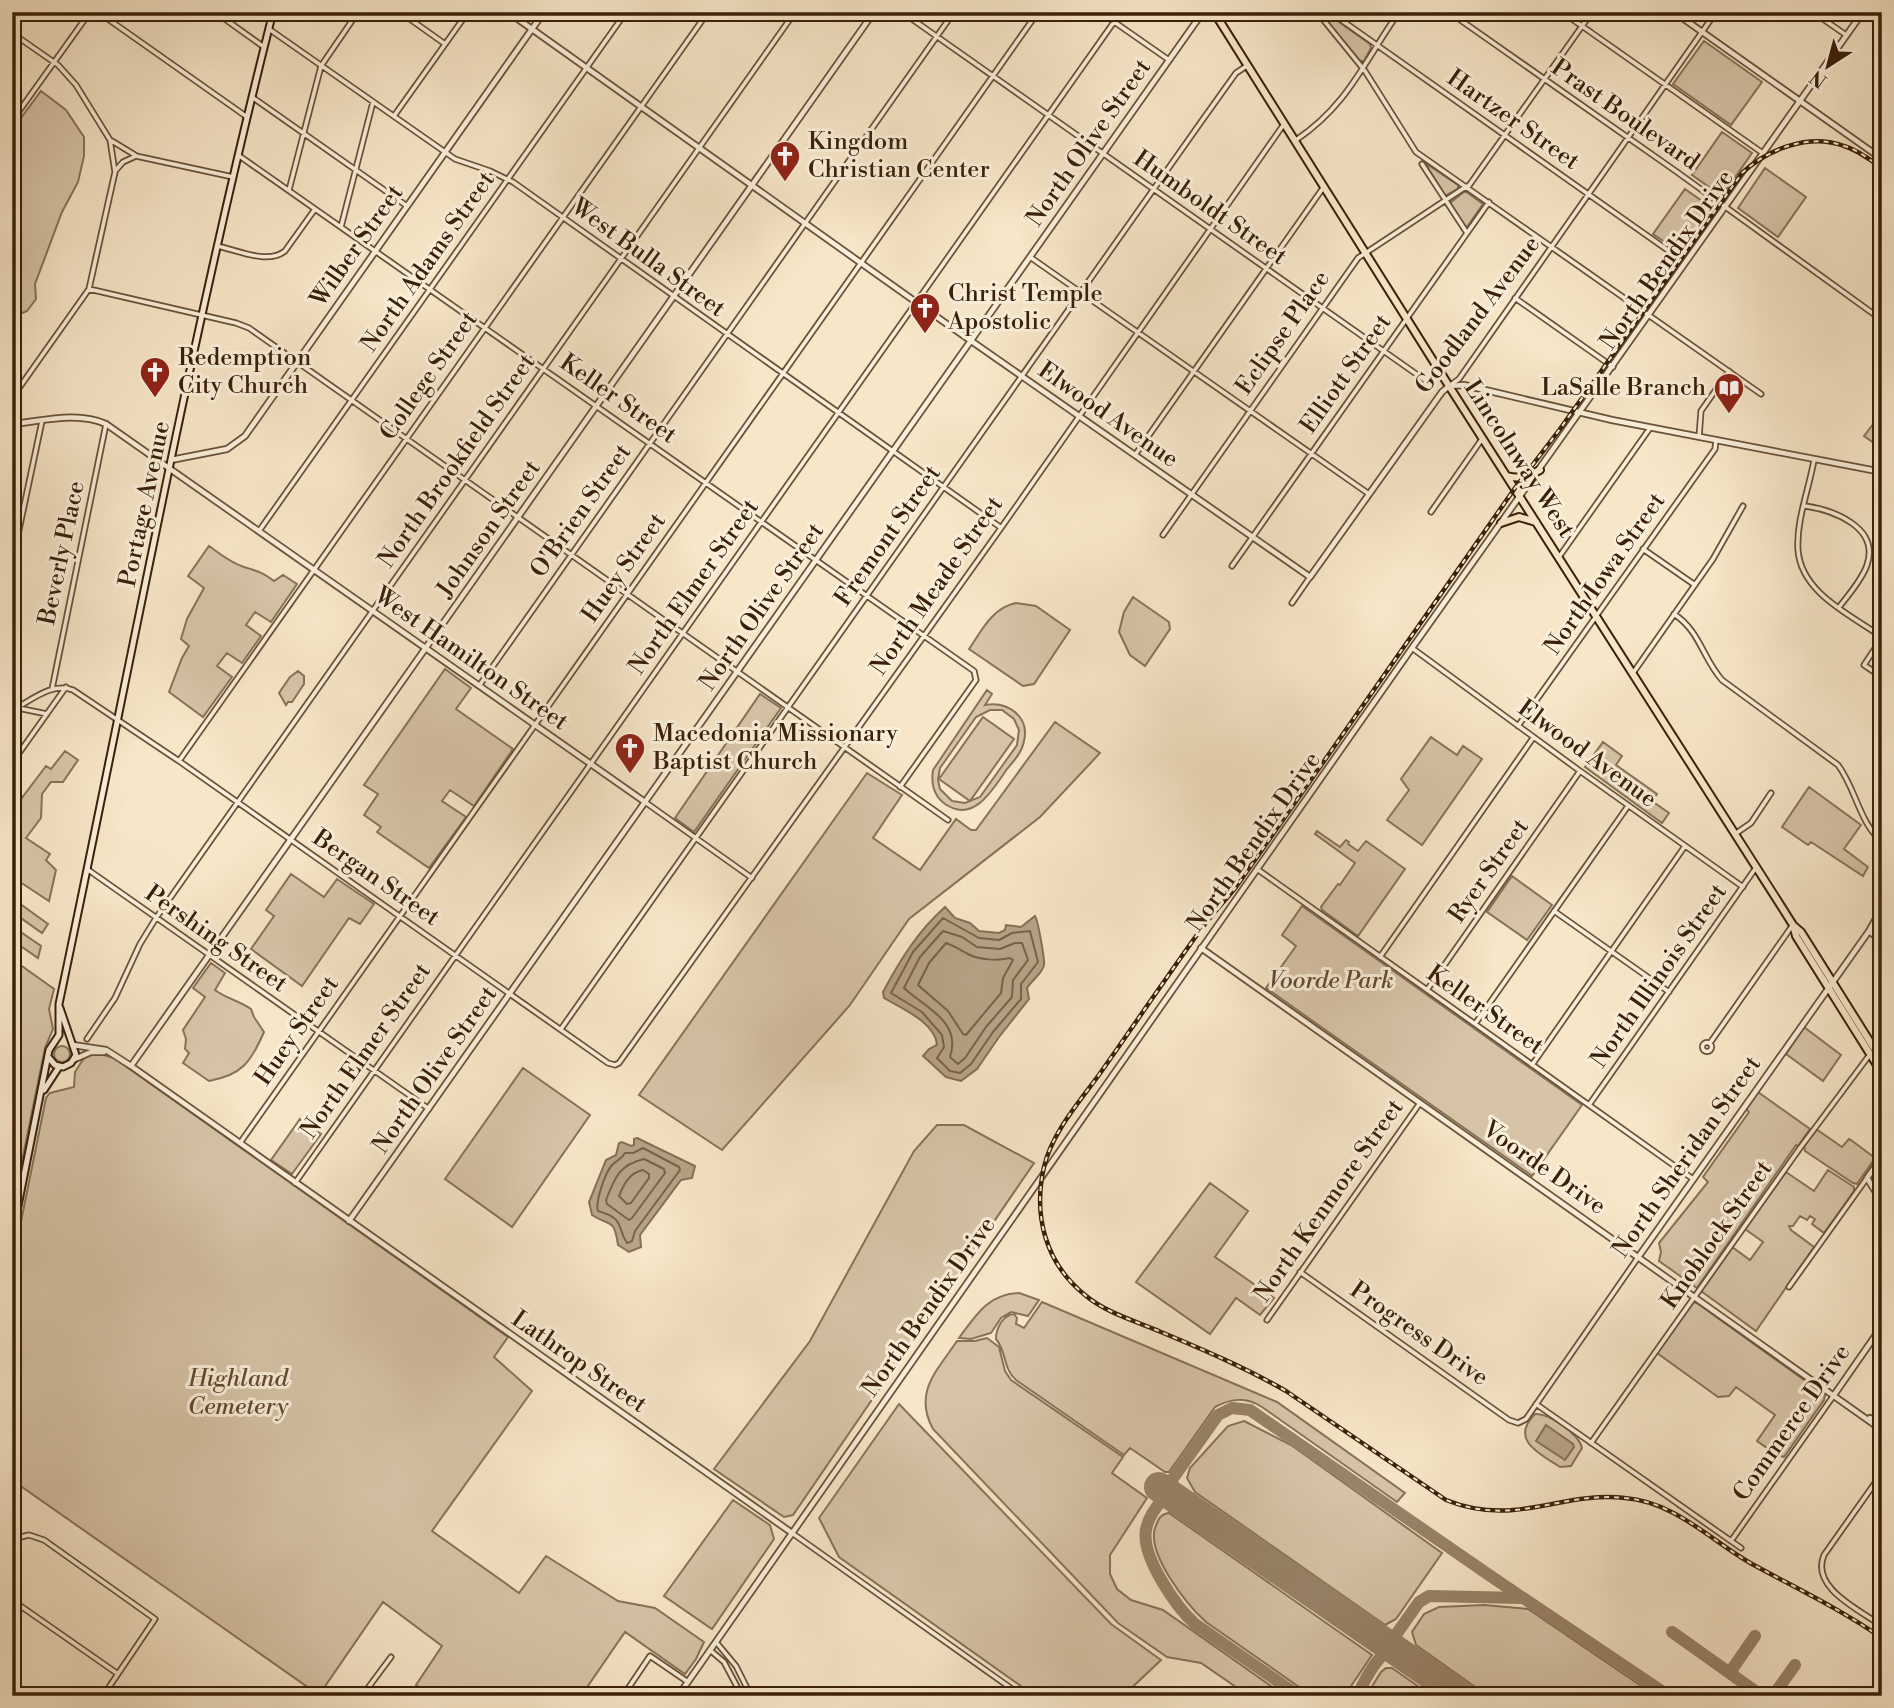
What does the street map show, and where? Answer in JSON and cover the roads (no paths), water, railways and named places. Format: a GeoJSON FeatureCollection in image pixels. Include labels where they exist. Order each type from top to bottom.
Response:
{"type":"FeatureCollection","features":[{"type":"Feature","properties":{"kind":"main road","name":"Portage Avenue"},"geometry":{"type":"LineString","coordinates":[[55,1041],[59,1032],[59,1004],[202,316],[273,12]]}},
{"type":"Feature","properties":{"kind":"main road","name":"Lincolnway West"},"geometry":{"type":"LineString","coordinates":[[1214,12],[1793,925],[1796,936],[1830,985],[1882,1073]]}},
{"type":"Feature","properties":{"kind":"main road"},"geometry":{"type":"LineString","coordinates":[[1507,477],[1527,477],[1540,470]]}},
{"type":"Feature","properties":{"kind":"main road"},"geometry":{"type":"LineString","coordinates":[[1501,523],[1519,517],[1537,523]]}},
{"type":"Feature","properties":{"kind":"main road","name":"Portage Avenue"},"geometry":{"type":"LineString","coordinates":[[59,1004],[72,1044]]}},
{"type":"Feature","properties":{"kind":"main road"},"geometry":{"type":"LineString","coordinates":[[12,1236],[50,1047],[55,1041],[62,1040],[72,1044],[76,1051],[75,1059],[69,1065],[59,1067],[40,1097]]}},
{"type":"Feature","properties":{"kind":"main road","name":"Lincolnway West"},"geometry":{"type":"LineString","coordinates":[[1872,1052],[1882,1060]]}},
{"type":"Feature","properties":{"kind":"main road"},"geometry":{"type":"LineString","coordinates":[[48,1058],[59,1067]]}},
{"type":"Feature","properties":{"kind":"street"},"geometry":{"type":"LineString","coordinates":[[13,118],[90,12]]}},
{"type":"Feature","properties":{"kind":"street"},"geometry":{"type":"LineString","coordinates":[[98,12],[247,117]]}},
{"type":"Feature","properties":{"kind":"street"},"geometry":{"type":"LineString","coordinates":[[215,12],[264,47]]}},
{"type":"Feature","properties":{"kind":"street"},"geometry":{"type":"LineString","coordinates":[[288,191],[321,65],[358,12]]}},
{"type":"Feature","properties":{"kind":"street"},"geometry":{"type":"LineString","coordinates":[[400,12],[445,44]]}},
{"type":"Feature","properties":{"kind":"street"},"geometry":{"type":"LineString","coordinates":[[394,116],[468,12]]}},
{"type":"Feature","properties":{"kind":"street","name":"Elwood Avenue"},"geometry":{"type":"LineString","coordinates":[[508,12],[1310,578]]}},
{"type":"Feature","properties":{"kind":"street","name":"Wilber Street"},"geometry":{"type":"LineString","coordinates":[[172,460],[227,449],[237,443],[544,12]]}},
{"type":"Feature","properties":{"kind":"street","name":"North Adams Street"},"geometry":{"type":"LineString","coordinates":[[259,532],[626,12]]}},
{"type":"Feature","properties":{"kind":"street","name":"College Street"},"geometry":{"type":"LineString","coordinates":[[179,761],[708,12]]}},
{"type":"Feature","properties":{"kind":"street","name":"North Brookfield Street"},"geometry":{"type":"LineString","coordinates":[[86,1039],[121,987],[140,944],[156,918],[795,12]]}},
{"type":"Feature","properties":{"kind":"street","name":"Johnson Street"},"geometry":{"type":"LineString","coordinates":[[131,1066],[874,12]]}},
{"type":"Feature","properties":{"kind":"street","name":"Humboldt Street"},"geometry":{"type":"LineString","coordinates":[[902,12],[1429,383]]}},
{"type":"Feature","properties":{"kind":"street","name":"O'Brien Street"},"geometry":{"type":"LineString","coordinates":[[479,686],[954,12]]}},
{"type":"Feature","properties":{"kind":"street","name":"Huey Street"},"geometry":{"type":"LineString","coordinates":[[239,1144],[1038,12]]}},
{"type":"Feature","properties":{"kind":"street"},"geometry":{"type":"LineString","coordinates":[[1100,12],[1169,60]]}},
{"type":"Feature","properties":{"kind":"street","name":"North Elmer Street"},"geometry":{"type":"LineString","coordinates":[[295,1183],[1121,12]]}},
{"type":"Feature","properties":{"kind":"street","name":"North Olive Street"},"geometry":{"type":"LineString","coordinates":[[349,1221],[1203,12]]}},
{"type":"Feature","properties":{"kind":"street"},"geometry":{"type":"LineString","coordinates":[[1317,12],[1363,68],[1416,152],[1762,394]]}},
{"type":"Feature","properties":{"kind":"street","name":"Hartzer Street"},"geometry":{"type":"LineString","coordinates":[[1330,12],[1676,256]]}},
{"type":"Feature","properties":{"kind":"street"},"geometry":{"type":"LineString","coordinates":[[1295,141],[1331,112],[1399,12]]}},
{"type":"Feature","properties":{"kind":"street","name":"Prast Boulevard"},"geometry":{"type":"LineString","coordinates":[[1448,12],[1882,320]]}},
{"type":"Feature","properties":{"kind":"street"},"geometry":{"type":"LineString","coordinates":[[1562,12],[1764,154]]}},
{"type":"Feature","properties":{"kind":"street","name":"Eclipse Place"},"geometry":{"type":"LineString","coordinates":[[1163,535],[1358,258],[1468,187],[1592,12]]}},
{"type":"Feature","properties":{"kind":"street"},"geometry":{"type":"LineString","coordinates":[[1674,12],[1882,159]]}},
{"type":"Feature","properties":{"kind":"street","name":"Goodland Avenue"},"geometry":{"type":"LineString","coordinates":[[1292,603],[1442,392],[1459,379],[1716,12]]}},
{"type":"Feature","properties":{"kind":"street"},"geometry":{"type":"LineString","coordinates":[[1813,12],[1846,36]]}},
{"type":"Feature","properties":{"kind":"street","name":"North Bendix Drive"},"geometry":{"type":"LineString","coordinates":[[678,1696],[1412,648],[1863,12]]}},
{"type":"Feature","properties":{"kind":"street","name":"West Bulla Street"},"geometry":{"type":"LineString","coordinates":[[269,29],[445,153],[458,161],[508,179],[1001,528]]}},
{"type":"Feature","properties":{"kind":"street"},"geometry":{"type":"LineString","coordinates":[[12,33],[54,62],[76,85],[110,139],[126,151],[233,177]]}},
{"type":"Feature","properties":{"kind":"street","name":"Fremont Street"},"geometry":{"type":"LineString","coordinates":[[561,1030],[1236,73],[1248,65]]}},
{"type":"Feature","properties":{"kind":"street"},"geometry":{"type":"LineString","coordinates":[[252,97],[407,206]]}},
{"type":"Feature","properties":{"kind":"street"},"geometry":{"type":"LineString","coordinates":[[341,227],[373,102]]}},
{"type":"Feature","properties":{"kind":"street","name":"North Meade Street"},"geometry":{"type":"LineString","coordinates":[[615,1065],[620,1063],[1001,528],[1284,124]]}},
{"type":"Feature","properties":{"kind":"street"},"geometry":{"type":"LineString","coordinates":[[12,398],[89,289],[115,172],[110,139]]}},
{"type":"Feature","properties":{"kind":"street","name":"Keller Street"},"geometry":{"type":"LineString","coordinates":[[238,155],[924,635],[976,675],[976,680],[900,787]]}},
{"type":"Feature","properties":{"kind":"street"},"geometry":{"type":"LineString","coordinates":[[115,172],[127,159],[140,156]]}},
{"type":"Feature","properties":{"kind":"street"},"geometry":{"type":"LineString","coordinates":[[1422,164],[1467,233]]}},
{"type":"Feature","properties":{"kind":"street"},"geometry":{"type":"LineString","coordinates":[[1135,455],[1324,186]]}},
{"type":"Feature","properties":{"kind":"street","name":"Elliott Street"},"geometry":{"type":"LineString","coordinates":[[1233,566],[1489,202]]}},
{"type":"Feature","properties":{"kind":"street"},"geometry":{"type":"LineString","coordinates":[[218,246],[265,257],[278,256],[285,251],[315,209]]}},
{"type":"Feature","properties":{"kind":"street"},"geometry":{"type":"LineString","coordinates":[[1030,257],[1369,494]]}},
{"type":"Feature","properties":{"kind":"street"},"geometry":{"type":"LineString","coordinates":[[89,289],[243,325],[948,820]]}},
{"type":"Feature","properties":{"kind":"street"},"geometry":{"type":"LineString","coordinates":[[1515,299],[1613,368]]}},
{"type":"Feature","properties":{"kind":"street"},"geometry":{"type":"LineString","coordinates":[[1699,437],[1701,411],[1729,371]]}},
{"type":"Feature","properties":{"kind":"street"},"geometry":{"type":"LineString","coordinates":[[1449,386],[1464,386],[1580,414],[1882,472]]}},
{"type":"Feature","properties":{"kind":"street"},"geometry":{"type":"LineString","coordinates":[[12,424],[79,417],[106,424]]}},
{"type":"Feature","properties":{"kind":"street"},"geometry":{"type":"LineString","coordinates":[[12,564],[42,421]]}},
{"type":"Feature","properties":{"kind":"street","name":"West Hamilton Street"},"geometry":{"type":"LineString","coordinates":[[106,424],[752,878]]}},
{"type":"Feature","properties":{"kind":"street","name":"Beverly Place"},"geometry":{"type":"LineString","coordinates":[[52,689],[106,424]]}},
{"type":"Feature","properties":{"kind":"street"},"geometry":{"type":"LineString","coordinates":[[1559,557],[1650,428]]}},
{"type":"Feature","properties":{"kind":"street"},"geometry":{"type":"LineString","coordinates":[[1431,512],[1483,438]]}},
{"type":"Feature","properties":{"kind":"street","name":"North Iowa Street"},"geometry":{"type":"LineString","coordinates":[[1518,726],[1710,456],[1716,440]]}},
{"type":"Feature","properties":{"kind":"street"},"geometry":{"type":"LineString","coordinates":[[1814,457],[1798,551],[1804,571],[1817,590],[1882,637],[1864,665],[1882,677]]}},
{"type":"Feature","properties":{"kind":"street"},"geometry":{"type":"LineString","coordinates":[[1633,673],[1713,559],[1743,506]]}},
{"type":"Feature","properties":{"kind":"street"},"geometry":{"type":"LineString","coordinates":[[1805,506],[1845,517],[1859,530],[1868,545],[1867,567],[1839,607]]}},
{"type":"Feature","properties":{"kind":"street"},"geometry":{"type":"LineString","coordinates":[[1643,549],[1695,585]]}},
{"type":"Feature","properties":{"kind":"street"},"geometry":{"type":"LineString","coordinates":[[1674,614],[1695,633],[1713,669],[1722,680],[1838,765],[1870,828],[1882,842]]}},
{"type":"Feature","properties":{"kind":"street","name":"Elwood Avenue"},"geometry":{"type":"LineString","coordinates":[[1412,648],[1533,738],[1743,887]]}},
{"type":"Feature","properties":{"kind":"street"},"geometry":{"type":"LineString","coordinates":[[14,708],[52,689],[66,687]]}},
{"type":"Feature","properties":{"kind":"street"},"geometry":{"type":"LineString","coordinates":[[12,763],[66,687]]}},
{"type":"Feature","properties":{"kind":"street","name":"Bergan Street"},"geometry":{"type":"LineString","coordinates":[[66,687],[118,719],[608,1063],[615,1065]]}},
{"type":"Feature","properties":{"kind":"street"},"geometry":{"type":"LineString","coordinates":[[14,708],[47,714]]}},
{"type":"Feature","properties":{"kind":"street"},"geometry":{"type":"LineString","coordinates":[[1380,957],[1533,738]]}},
{"type":"Feature","properties":{"kind":"street","name":"Ryer Street"},"geometry":{"type":"LineString","coordinates":[[1427,990],[1580,771]]}},
{"type":"Feature","properties":{"kind":"street"},"geometry":{"type":"LineString","coordinates":[[1735,834],[1751,823],[1772,793]]}},
{"type":"Feature","properties":{"kind":"street"},"geometry":{"type":"LineString","coordinates":[[1475,1024],[1628,806]]}},
{"type":"Feature","properties":{"kind":"street"},"geometry":{"type":"LineString","coordinates":[[1532,1065],[1685,846]]}},
{"type":"Feature","properties":{"kind":"street","name":"North Illinois Street"},"geometry":{"type":"LineString","coordinates":[[1589,1105],[1756,867]]}},
{"type":"Feature","properties":{"kind":"street","name":"Pershing Street"},"geometry":{"type":"LineString","coordinates":[[87,869],[429,1109]]}},
{"type":"Feature","properties":{"kind":"street","name":"Keller Street"},"geometry":{"type":"LineString","coordinates":[[1257,869],[1693,1179]]}},
{"type":"Feature","properties":{"kind":"street","name":"North Sheridan Street"},"geometry":{"type":"LineString","coordinates":[[1518,1423],[1524,1420],[1536,1404],[1882,908]]}},
{"type":"Feature","properties":{"kind":"street"},"geometry":{"type":"LineString","coordinates":[[1554,911],[1669,992]]}},
{"type":"Feature","properties":{"kind":"street"},"geometry":{"type":"LineString","coordinates":[[1710,1043],[1793,925]]}},
{"type":"Feature","properties":{"kind":"street"},"geometry":{"type":"LineString","coordinates":[[1868,931],[1882,941]]}},
{"type":"Feature","properties":{"kind":"street","name":"Voorde Drive"},"geometry":{"type":"LineString","coordinates":[[1201,948],[1882,1430]]}},
{"type":"Feature","properties":{"kind":"street","name":"Lathrop Street"},"geometry":{"type":"LineString","coordinates":[[72,1044],[106,1050],[131,1066],[1022,1696]]}},
{"type":"Feature","properties":{"kind":"street"},"geometry":{"type":"LineString","coordinates":[[75,1059],[97,1051],[116,1056]]}},
{"type":"Feature","properties":{"kind":"street","name":"Knoblock Street"},"geometry":{"type":"LineString","coordinates":[[1591,1443],[1839,1093],[1872,1052]]}},
{"type":"Feature","properties":{"kind":"street","name":"North Kenmore Street"},"geometry":{"type":"LineString","coordinates":[[1267,1320],[1420,1102]]}},
{"type":"Feature","properties":{"kind":"street"},"geometry":{"type":"LineString","coordinates":[[1789,1287],[1882,1157]]}},
{"type":"Feature","properties":{"kind":"street"},"geometry":{"type":"LineString","coordinates":[[1867,1178],[1882,1202]]}},
{"type":"Feature","properties":{"kind":"street","name":"Progress Drive"},"geometry":{"type":"LineString","coordinates":[[1300,1272],[1509,1420],[1518,1423]]}},
{"type":"Feature","properties":{"kind":"street","name":"Commerce Drive"},"geometry":{"type":"LineString","coordinates":[[1731,1541],[1882,1326]]}},
{"type":"Feature","properties":{"kind":"street"},"geometry":{"type":"LineString","coordinates":[[1536,1404],[1741,1548]]}},
{"type":"Feature","properties":{"kind":"street","name":"Voorde Drive"},"geometry":{"type":"LineString","coordinates":[[1866,1417],[1882,1423]]}},
{"type":"Feature","properties":{"kind":"street"},"geometry":{"type":"LineString","coordinates":[[1882,1473],[1824,1555],[1821,1566],[1822,1577],[1829,1589],[1882,1626]]}},
{"type":"Feature","properties":{"kind":"street"},"geometry":{"type":"LineString","coordinates":[[12,1539],[29,1535],[39,1538],[155,1619],[103,1696]]}},
{"type":"Feature","properties":{"kind":"street"},"geometry":{"type":"LineString","coordinates":[[12,1600],[118,1674]]}},
{"type":"Feature","properties":{"kind":"street"},"geometry":{"type":"LineString","coordinates":[[716,1642],[736,1666],[751,1696]]}},
{"type":"Feature","properties":{"kind":"street"},"geometry":{"type":"LineString","coordinates":[[710,1650],[729,1670],[742,1696]]}},
{"type":"Feature","properties":{"kind":"street"},"geometry":{"type":"LineString","coordinates":[[623,1696],[650,1656],[688,1682]]}},
{"type":"Feature","properties":{"kind":"street"},"geometry":{"type":"LineString","coordinates":[[362,1696],[390,1657]]}},
{"type":"Feature","properties":{"kind":"street"},"geometry":{"type":"LineString","coordinates":[[12,1693],[20,1696]]}},
{"type":"Feature","properties":{"kind":"water"},"geometry":{"type":"Polygon","coordinates":[[[945,907],[955,918],[970,923],[979,931],[999,933],[1005,930],[1006,925],[1021,927],[1035,916],[1044,962],[1041,971],[1027,988],[1029,999],[977,1069],[961,1081],[946,1077],[923,1056],[937,1045],[931,1030],[916,1017],[884,998],[883,992],[910,946],[945,907]]]}},
{"type":"Feature","properties":{"kind":"water"},"geometry":{"type":"Polygon","coordinates":[[[637,1138],[695,1166],[692,1178],[681,1180],[640,1235],[641,1247],[629,1252],[618,1245],[613,1226],[592,1215],[589,1202],[606,1160],[616,1155],[619,1143],[631,1146],[637,1138]]]}},
{"type":"Feature","properties":{"kind":"water"},"geometry":{"type":"Polygon","coordinates":[[[1546,1425],[1573,1444],[1574,1447],[1565,1460],[1536,1441],[1546,1425]]]}},
{"type":"Feature","properties":{"kind":"railway"},"geometry":{"type":"LineString","coordinates":[[1882,168],[1849,148],[1817,141],[1776,150],[1742,173],[1515,488],[1236,887],[1203,926],[1068,1117],[1048,1154],[1040,1203],[1045,1237],[1060,1268],[1071,1282],[1093,1301],[1225,1360],[1286,1391],[1446,1500],[1471,1508],[1494,1511],[1601,1497],[1643,1501],[1676,1514],[1752,1564],[1834,1608],[1882,1638]]}},
{"type":"Feature","properties":{"kind":"place","name":"Kingdom Christian Center"},"geometry":{"type":"Point","coordinates":[785,183]}},
{"type":"Feature","properties":{"kind":"place","name":"Christ Temple Apostolic"},"geometry":{"type":"Point","coordinates":[925,335]}},
{"type":"Feature","properties":{"kind":"place","name":"Redemption City Church"},"geometry":{"type":"Point","coordinates":[155,399]}},
{"type":"Feature","properties":{"kind":"place","name":"LaSalle Branch"},"geometry":{"type":"Point","coordinates":[1729,415]}},
{"type":"Feature","properties":{"kind":"place","name":"Macedonia Missionary Baptist Church"},"geometry":{"type":"Point","coordinates":[630,775]}},
{"type":"Feature","properties":{"kind":"park label","name":"Voorde Park"},"geometry":{"type":"Point","coordinates":[1331,981]}},
{"type":"Feature","properties":{"kind":"park label","name":"Highland Cemetery"},"geometry":{"type":"Point","coordinates":[238,1393]}}]}
